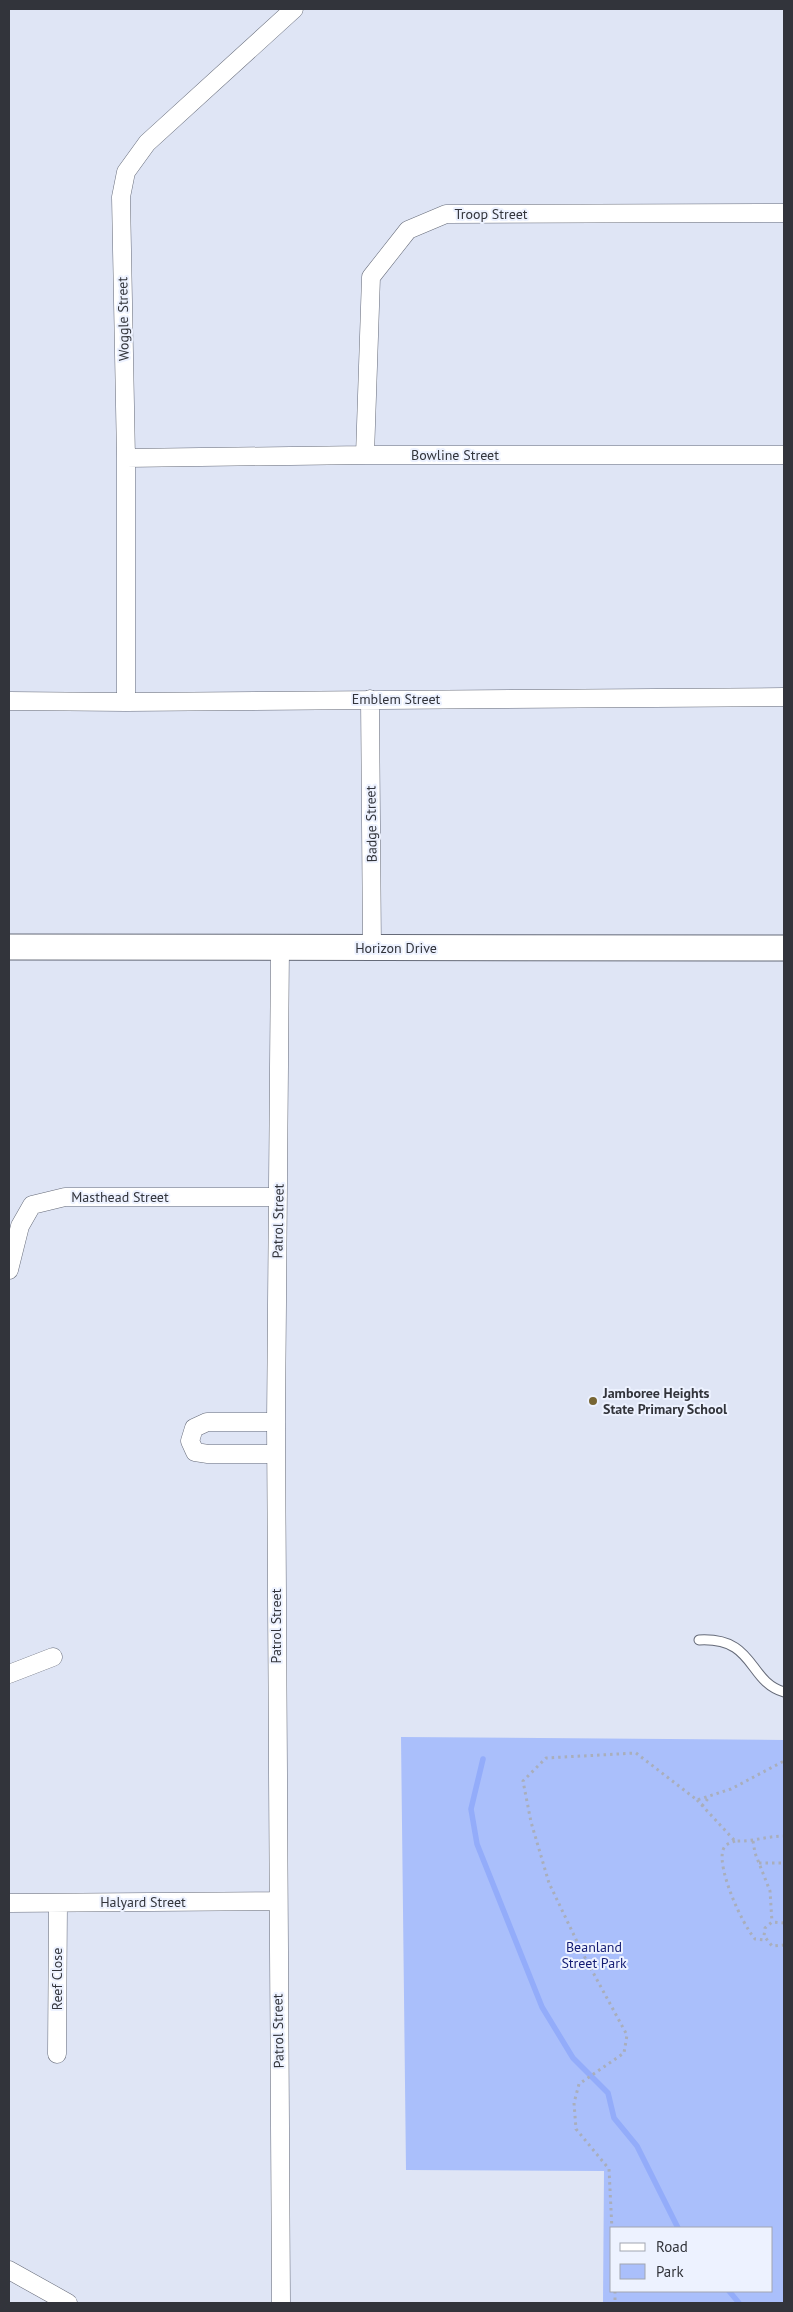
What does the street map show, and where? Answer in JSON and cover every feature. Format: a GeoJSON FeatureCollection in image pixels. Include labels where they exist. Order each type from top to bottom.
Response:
{"type":"FeatureCollection","features":[{"type":"Feature","properties":{"kind":"street","name":"Woggle Street"},"geometry":{"type":"LineString","coordinates":[[126,702],[126,458],[121,197],[126,172],[147,143],[294,9]]}},
{"type":"Feature","properties":{"kind":"street","name":"Troop Street"},"geometry":{"type":"LineString","coordinates":[[365,455],[371,277],[408,230],[446,214],[784,213]]}},
{"type":"Feature","properties":{"kind":"street","name":"Bowline Street"},"geometry":{"type":"LineString","coordinates":[[126,458],[365,455],[784,455]]}},
{"type":"Feature","properties":{"kind":"street","name":"Emblem Street"},"geometry":{"type":"LineString","coordinates":[[9,701],[126,702],[784,697]]}},
{"type":"Feature","properties":{"kind":"street","name":"Badge Street"},"geometry":{"type":"LineString","coordinates":[[370,699],[372,948]]}},
{"type":"Feature","properties":{"kind":"street","name":"Horizon Drive"},"geometry":{"type":"LineString","coordinates":[[9,947],[784,948]]}},
{"type":"Feature","properties":{"kind":"street","name":"Patrol Street"},"geometry":{"type":"LineString","coordinates":[[280,948],[276,1454],[277,1902],[281,2303]]}},
{"type":"Feature","properties":{"kind":"street","name":"Masthead Street"},"geometry":{"type":"LineString","coordinates":[[9,1270],[20,1226],[32,1205],[65,1197],[278,1198]]}},
{"type":"Feature","properties":{"kind":"street"},"geometry":{"type":"LineString","coordinates":[[276,1422],[207,1422],[194,1428],[190,1441],[195,1452],[208,1454],[276,1454]]}},
{"type":"Feature","properties":{"kind":"street"},"geometry":{"type":"LineString","coordinates":[[9,1674],[53,1657]]}},
{"type":"Feature","properties":{"kind":"street","name":"Halyard Street"},"geometry":{"type":"LineString","coordinates":[[9,1903],[277,1902]]}},
{"type":"Feature","properties":{"kind":"street","name":"Reef Close"},"geometry":{"type":"LineString","coordinates":[[57,2054],[58,1903]]}},
{"type":"Feature","properties":{"kind":"street"},"geometry":{"type":"LineString","coordinates":[[9,2270],[68,2303]]}},
{"type":"Feature","properties":{"kind":"lane"},"geometry":{"type":"LineString","coordinates":[[699,1640],[714,1640],[739,1650],[768,1683],[784,1692]]}},
{"type":"Feature","properties":{"kind":"path"},"geometry":{"type":"LineString","coordinates":[[612,2227],[609,2169],[576,2129],[574,2103],[579,2084],[624,2053],[627,2035],[583,1954],[549,1883],[523,1782],[546,1758],[636,1753],[697,1800],[735,1840]]}},
{"type":"Feature","properties":{"kind":"path"},"geometry":{"type":"LineString","coordinates":[[697,1800],[731,1789],[784,1761]]}},
{"type":"Feature","properties":{"kind":"path"},"geometry":{"type":"LineString","coordinates":[[702,1806],[711,1796]]}},
{"type":"Feature","properties":{"kind":"path"},"geometry":{"type":"LineString","coordinates":[[784,1836],[772,1836],[753,1841],[735,1840],[723,1849],[722,1861],[748,1931],[755,1939],[765,1940],[772,1946],[784,1945]]}},
{"type":"Feature","properties":{"kind":"path"},"geometry":{"type":"LineString","coordinates":[[753,1841],[770,1891],[772,1922],[764,1932],[765,1940]]}},
{"type":"Feature","properties":{"kind":"path"},"geometry":{"type":"LineString","coordinates":[[759,1863],[784,1863]]}},
{"type":"Feature","properties":{"kind":"path"},"geometry":{"type":"LineString","coordinates":[[772,1922],[784,1923]]}},
{"type":"Feature","properties":{"kind":"green space","name":"Beanland Street Park"},"geometry":{"type":"Polygon","coordinates":[[[401,1737],[784,1740],[784,2303],[603,2303],[604,2171],[406,2170],[401,1737]]]}},
{"type":"Feature","properties":{"kind":"waterway"},"geometry":{"type":"LineString","coordinates":[[483,1759],[471,1809],[477,1844],[542,2007],[573,2058],[608,2093],[614,2118],[637,2146],[678,2227]]}},
{"type":"Feature","properties":{"kind":"waterway"},"geometry":{"type":"LineString","coordinates":[[730,2292],[739,2303]]}},
{"type":"Feature","properties":{"kind":"place","name":"Jamboree Heights State Primary School"},"geometry":{"type":"Point","coordinates":[593,1401]}}]}
